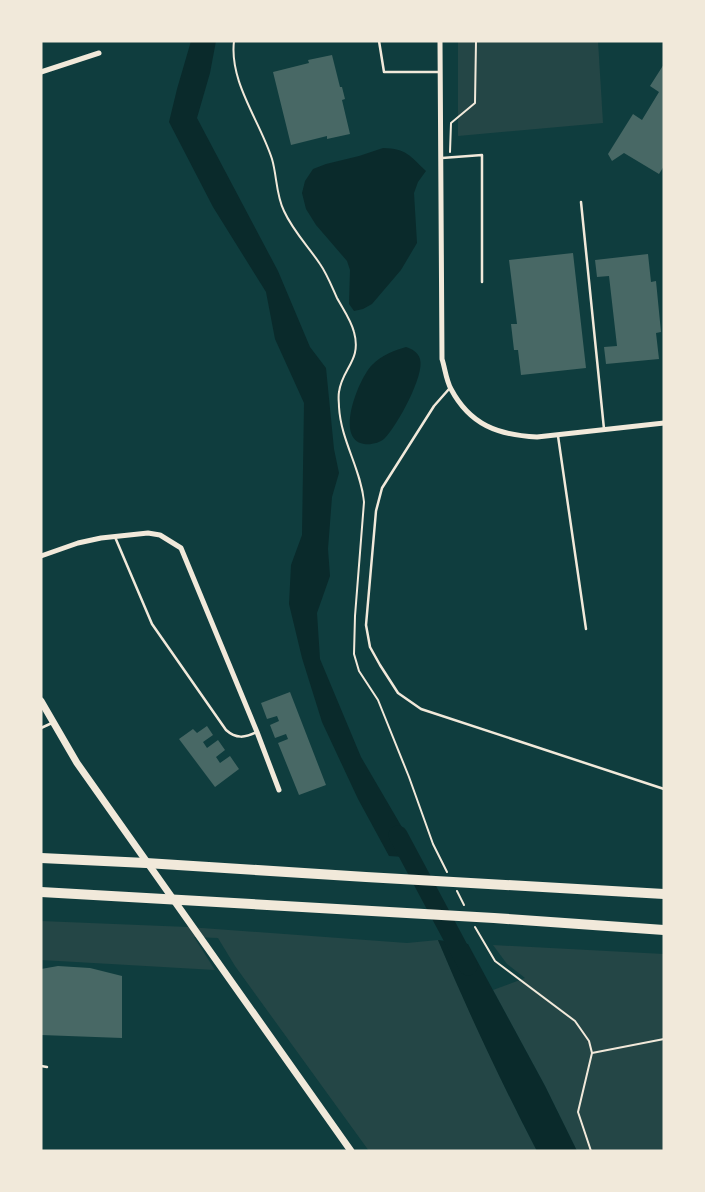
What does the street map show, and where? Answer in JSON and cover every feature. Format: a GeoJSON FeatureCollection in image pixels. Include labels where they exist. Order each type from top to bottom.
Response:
{"type":"FeatureCollection","features":[{"type":"Feature","properties":{"kind":"highway"},"geometry":{"type":"LineString","coordinates":[[41,853],[91,860]]}},
{"type":"Feature","properties":{"kind":"highway"},"geometry":{"type":"LineString","coordinates":[[41,858],[664,894]]}},
{"type":"Feature","properties":{"kind":"highway"},"geometry":{"type":"LineString","coordinates":[[41,892],[494,918],[664,930]]}},
{"type":"Feature","properties":{"kind":"street"},"geometry":{"type":"LineString","coordinates":[[440,41],[442,359],[450,388],[467,412],[499,432],[517,436],[537,436],[664,423]]}},
{"type":"Feature","properties":{"kind":"street"},"geometry":{"type":"LineString","coordinates":[[41,72],[99,53]]}},
{"type":"Feature","properties":{"kind":"street"},"geometry":{"type":"LineString","coordinates":[[41,556],[78,543],[148,533],[160,535],[181,548],[279,790]]}},
{"type":"Feature","properties":{"kind":"street"},"geometry":{"type":"LineString","coordinates":[[41,701],[77,762],[351,1151]]}},
{"type":"Feature","properties":{"kind":"lane"},"geometry":{"type":"LineString","coordinates":[[380,41],[384,72],[440,72]]}},
{"type":"Feature","properties":{"kind":"lane"},"geometry":{"type":"LineString","coordinates":[[441,158],[482,155],[482,282]]}},
{"type":"Feature","properties":{"kind":"lane"},"geometry":{"type":"LineString","coordinates":[[581,202],[604,429]]}},
{"type":"Feature","properties":{"kind":"lane"},"geometry":{"type":"LineString","coordinates":[[450,388],[434,406],[382,488],[376,511],[366,625],[370,647],[398,693],[421,709],[664,789]]}},
{"type":"Feature","properties":{"kind":"lane"},"geometry":{"type":"LineString","coordinates":[[558,434],[586,629]]}},
{"type":"Feature","properties":{"kind":"lane"},"geometry":{"type":"LineString","coordinates":[[115,537],[152,624],[226,730],[240,737],[248,737],[257,732]]}},
{"type":"Feature","properties":{"kind":"lane"},"geometry":{"type":"LineString","coordinates":[[41,728],[54,723]]}},
{"type":"Feature","properties":{"kind":"lane"},"geometry":{"type":"LineString","coordinates":[[41,1066],[47,1067]]}},
{"type":"Feature","properties":{"kind":"path"},"geometry":{"type":"LineString","coordinates":[[234,41],[233,52],[236,74],[272,160],[283,211],[298,235],[321,265],[354,330],[357,344],[355,357],[338,392],[343,434],[363,486],[364,502],[354,654],[359,670],[378,700],[433,844],[450,877]]}},
{"type":"Feature","properties":{"kind":"path"},"geometry":{"type":"LineString","coordinates":[[450,158],[450,123],[475,103],[476,41]]}},
{"type":"Feature","properties":{"kind":"path"},"geometry":{"type":"LineString","coordinates":[[454,885],[466,910]]}},
{"type":"Feature","properties":{"kind":"path"},"geometry":{"type":"LineString","coordinates":[[475,927],[494,961],[574,1021],[589,1042],[592,1053],[578,1112],[591,1151]]}},
{"type":"Feature","properties":{"kind":"path"},"geometry":{"type":"LineString","coordinates":[[592,1053],[664,1039]]}},
{"type":"Feature","properties":{"kind":"shaded area"},"geometry":{"type":"Polygon","coordinates":[[[191,41],[216,41],[210,73],[197,118],[278,271],[310,347],[326,368],[334,449],[339,473],[332,497],[328,549],[330,576],[317,613],[320,659],[361,757],[420,858],[389,856],[358,799],[322,722],[302,658],[289,604],[291,565],[302,535],[304,403],[275,339],[266,292],[213,207],[169,122],[191,41]]]}},
{"type":"Feature","properties":{"kind":"shaded area"},"geometry":{"type":"Polygon","coordinates":[[[458,41],[598,41],[603,123],[458,136],[458,41]]]}},
{"type":"Feature","properties":{"kind":"shaded area"},"geometry":{"type":"Polygon","coordinates":[[[383,148],[403,151],[426,171],[418,182],[414,193],[417,243],[401,270],[372,304],[354,311],[349,304],[350,270],[347,261],[316,225],[306,209],[302,193],[305,181],[313,169],[383,148]]]}},
{"type":"Feature","properties":{"kind":"shaded area"},"geometry":{"type":"Polygon","coordinates":[[[406,347],[418,354],[420,366],[414,388],[403,412],[390,432],[381,441],[364,444],[355,440],[351,431],[350,420],[361,382],[372,365],[388,354],[406,347]]]}},
{"type":"Feature","properties":{"kind":"shaded area"},"geometry":{"type":"Polygon","coordinates":[[[41,921],[188,927],[407,943],[438,940],[461,994],[537,1151],[369,1151],[235,966],[218,938],[194,937],[215,970],[41,960],[41,921]]]}},
{"type":"Feature","properties":{"kind":"shaded area"},"geometry":{"type":"Polygon","coordinates":[[[438,940],[468,944],[545,1086],[577,1151],[537,1151],[485,1047],[438,940]]]}},
{"type":"Feature","properties":{"kind":"shaded area"},"geometry":{"type":"Polygon","coordinates":[[[493,945],[664,954],[664,1151],[577,1151],[545,1086],[493,990],[525,978],[507,964],[493,945]]]}},
{"type":"Feature","properties":{"kind":"building"},"geometry":{"type":"Polygon","coordinates":[[[332,55],[345,99],[342,100],[350,134],[327,139],[327,136],[291,145],[273,72],[309,63],[308,60],[332,55]]]}},
{"type":"Feature","properties":{"kind":"building"},"geometry":{"type":"Polygon","coordinates":[[[664,64],[664,166],[659,174],[624,153],[612,161],[608,154],[633,114],[642,120],[659,92],[650,86],[664,64]]]}},
{"type":"Feature","properties":{"kind":"building"},"geometry":{"type":"Polygon","coordinates":[[[573,253],[586,368],[521,375],[518,350],[514,350],[511,324],[517,324],[509,260],[573,253]]]}},
{"type":"Feature","properties":{"kind":"building"},"geometry":{"type":"Polygon","coordinates":[[[648,254],[651,282],[656,281],[661,332],[656,333],[659,359],[606,364],[604,347],[617,346],[609,276],[597,277],[595,260],[648,254]]]}},
{"type":"Feature","properties":{"kind":"building"},"geometry":{"type":"Polygon","coordinates":[[[290,692],[326,785],[299,795],[278,743],[288,739],[286,734],[275,738],[270,725],[279,721],[277,716],[267,719],[261,703],[290,692]]]}},
{"type":"Feature","properties":{"kind":"building"},"geometry":{"type":"Polygon","coordinates":[[[207,726],[213,735],[203,742],[207,748],[218,740],[225,750],[216,757],[220,763],[230,756],[239,769],[215,787],[179,739],[193,729],[197,733],[207,726]]]}},
{"type":"Feature","properties":{"kind":"building"},"geometry":{"type":"Polygon","coordinates":[[[58,966],[90,968],[122,976],[122,1038],[41,1035],[41,969],[58,966]]]}},
{"type":"Feature","properties":{"kind":"waterway"},"geometry":{"type":"LineString","coordinates":[[398,835],[468,966]]}}]}
